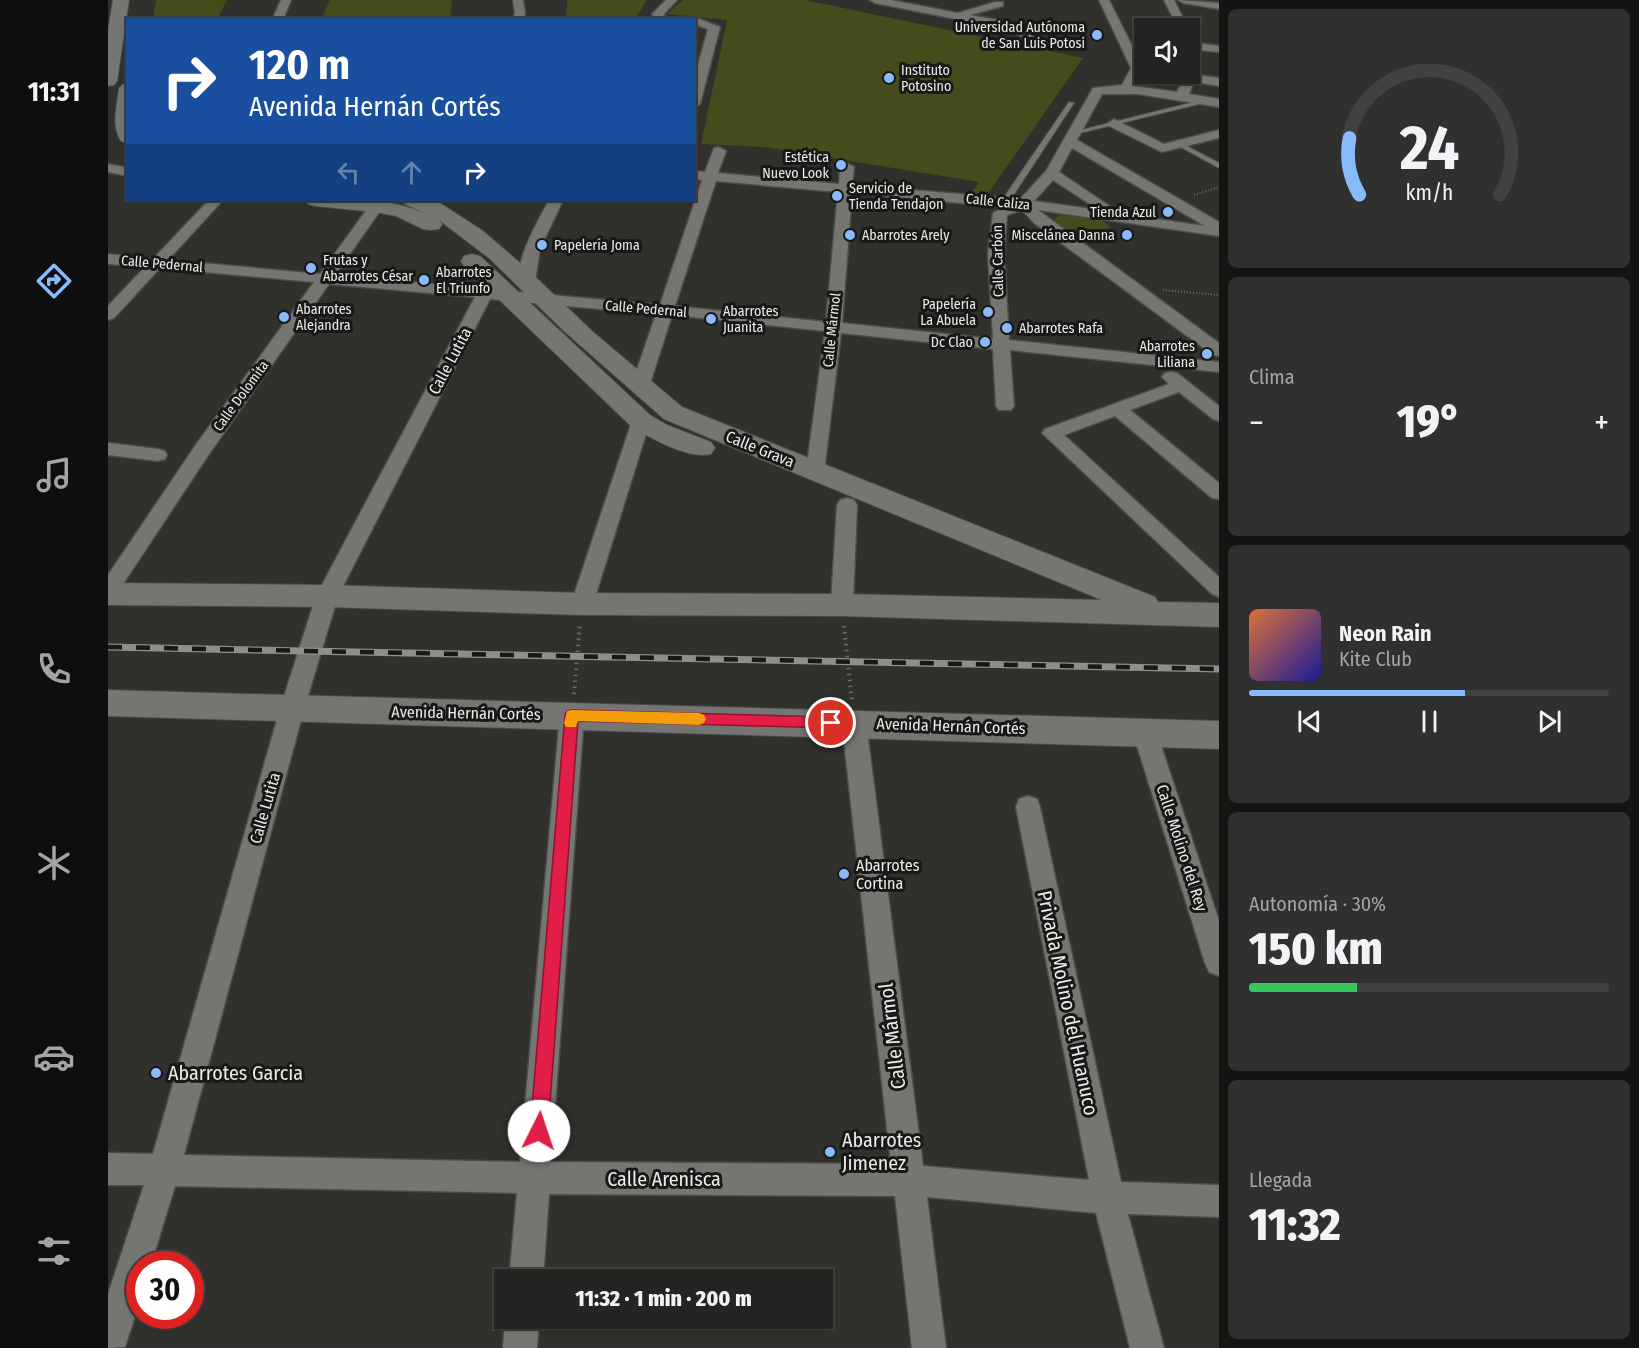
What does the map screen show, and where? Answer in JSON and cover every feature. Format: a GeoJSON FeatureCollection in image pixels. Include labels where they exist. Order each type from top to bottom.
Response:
{"type":"FeatureCollection","features":[{"type":"Feature","properties":{"kind":"main road"},"geometry":{"type":"LineString","coordinates":[[108,81],[112,30],[122,0]]}},
{"type":"Feature","properties":{"kind":"main road"},"geometry":{"type":"LineString","coordinates":[[126,104],[124,118],[126,127]]}},
{"type":"Feature","properties":{"kind":"main road","name":"Calle Grava"},"geometry":{"type":"LineString","coordinates":[[331,201],[378,204],[414,214],[442,231],[507,290],[641,421],[658,431],[1021,571],[1033,594]]}},
{"type":"Feature","properties":{"kind":"main road","name":"Calle Grava"},"geometry":{"type":"LineString","coordinates":[[416,201],[430,204],[446,214],[507,290],[545,300],[640,387],[673,413],[1162,613]]}},
{"type":"Feature","properties":{"kind":"main road"},"geometry":{"type":"LineString","coordinates":[[108,592],[582,604],[842,605],[1033,594],[1162,613],[1219,615]]}},
{"type":"Feature","properties":{"kind":"main road","name":"Avenida Hernán Cortés"},"geometry":{"type":"LineString","coordinates":[[108,703],[1219,735]]}},
{"type":"Feature","properties":{"kind":"street"},"geometry":{"type":"LineString","coordinates":[[278,18],[286,0]]}},
{"type":"Feature","properties":{"kind":"street"},"geometry":{"type":"LineString","coordinates":[[518,0],[519,18]]}},
{"type":"Feature","properties":{"kind":"street"},"geometry":{"type":"LineString","coordinates":[[661,18],[657,14],[672,0]]}},
{"type":"Feature","properties":{"kind":"street"},"geometry":{"type":"LineString","coordinates":[[874,0],[1014,27],[1025,34],[1033,45]]}},
{"type":"Feature","properties":{"kind":"street"},"geometry":{"type":"LineString","coordinates":[[1104,0],[1131,44],[1137,68],[1126,89],[1219,103]]}},
{"type":"Feature","properties":{"kind":"street"},"geometry":{"type":"LineString","coordinates":[[1169,0],[1178,18]]}},
{"type":"Feature","properties":{"kind":"street"},"geometry":{"type":"LineString","coordinates":[[1183,0],[1219,6]]}},
{"type":"Feature","properties":{"kind":"street"},"geometry":{"type":"LineString","coordinates":[[953,16],[980,11],[997,2],[1014,27]]}},
{"type":"Feature","properties":{"kind":"street"},"geometry":{"type":"LineString","coordinates":[[696,21],[714,27],[696,96]]}},
{"type":"Feature","properties":{"kind":"street"},"geometry":{"type":"LineString","coordinates":[[1200,46],[1219,49]]}},
{"type":"Feature","properties":{"kind":"street"},"geometry":{"type":"LineString","coordinates":[[1200,79],[1219,82]]}},
{"type":"Feature","properties":{"kind":"street"},"geometry":{"type":"LineString","coordinates":[[1181,98],[1187,84]]}},
{"type":"Feature","properties":{"kind":"street","name":"Calle Carbón"},"geometry":{"type":"LineString","coordinates":[[1005,406],[996,254],[998,218],[1000,213],[1006,209],[1024,204],[1052,173],[1097,91],[1103,88],[1126,89]]}},
{"type":"Feature","properties":{"kind":"street"},"geometry":{"type":"LineString","coordinates":[[1114,123],[1162,148],[1219,134]]}},
{"type":"Feature","properties":{"kind":"street"},"geometry":{"type":"LineString","coordinates":[[1073,137],[1219,230]]}},
{"type":"Feature","properties":{"kind":"street"},"geometry":{"type":"LineString","coordinates":[[696,198],[702,175],[719,151]]}},
{"type":"Feature","properties":{"kind":"street","name":"Calle Mármol"},"geometry":{"type":"LineString","coordinates":[[815,472],[834,327],[848,167]]}},
{"type":"Feature","properties":{"kind":"street","name":"Calle Caliza"},"geometry":{"type":"LineString","coordinates":[[1052,173],[1122,219]]}},
{"type":"Feature","properties":{"kind":"street","name":"Calle Caliza"},"geometry":{"type":"LineString","coordinates":[[702,175],[1024,204],[1122,219],[1219,230]]}},
{"type":"Feature","properties":{"kind":"street"},"geometry":{"type":"LineString","coordinates":[[108,315],[215,201]]}},
{"type":"Feature","properties":{"kind":"street","name":"Calle Lutita"},"geometry":{"type":"LineString","coordinates":[[108,1347],[164,1171],[292,709],[327,596],[507,290],[526,267],[556,201]]}},
{"type":"Feature","properties":{"kind":"street"},"geometry":{"type":"LineString","coordinates":[[640,387],[666,310],[695,201]]}},
{"type":"Feature","properties":{"kind":"street","name":"Calle Dolomita"},"geometry":{"type":"LineString","coordinates":[[108,592],[202,450],[378,204]]}},
{"type":"Feature","properties":{"kind":"street"},"geometry":{"type":"LineString","coordinates":[[1024,204],[1032,214],[1219,351]]}},
{"type":"Feature","properties":{"kind":"street","name":"Calle Pedernal"},"geometry":{"type":"LineString","coordinates":[[108,259],[326,279],[507,290]]}},
{"type":"Feature","properties":{"kind":"street","name":"Calle Pedernal"},"geometry":{"type":"LineString","coordinates":[[545,300],[666,310],[1219,368]]}},
{"type":"Feature","properties":{"kind":"street"},"geometry":{"type":"LineString","coordinates":[[1148,359],[1219,415]]}},
{"type":"Feature","properties":{"kind":"street"},"geometry":{"type":"LineString","coordinates":[[1181,385],[1119,410],[1051,433],[1219,589]]}},
{"type":"Feature","properties":{"kind":"street"},"geometry":{"type":"LineString","coordinates":[[1119,410],[1219,493]]}},
{"type":"Feature","properties":{"kind":"street"},"geometry":{"type":"LineString","coordinates":[[582,604],[641,421]]}},
{"type":"Feature","properties":{"kind":"street"},"geometry":{"type":"LineString","coordinates":[[108,449],[158,455]]}},
{"type":"Feature","properties":{"kind":"street"},"geometry":{"type":"LineString","coordinates":[[842,605],[847,505]]}},
{"type":"Feature","properties":{"kind":"street"},"geometry":{"type":"LineString","coordinates":[[527,1269],[572,715]]}},
{"type":"Feature","properties":{"kind":"street","name":"Calle Mármol"},"geometry":{"type":"LineString","coordinates":[[854,723],[929,1348]]}},
{"type":"Feature","properties":{"kind":"street","name":"Calle Molino del Rey"},"geometry":{"type":"LineString","coordinates":[[1145,733],[1219,963]]}},
{"type":"Feature","properties":{"kind":"street","name":"Privada Molino del Huanuco"},"geometry":{"type":"LineString","coordinates":[[1028,807],[1108,1198],[1147,1348]]}},
{"type":"Feature","properties":{"kind":"street","name":"Calle Arenisca"},"geometry":{"type":"LineString","coordinates":[[108,1168],[535,1178],[909,1180],[1108,1198],[1219,1201]]}},
{"type":"Feature","properties":{"kind":"street"},"geometry":{"type":"LineString","coordinates":[[520,1348],[521,1329]]}},
{"type":"Feature","properties":{"kind":"lane"},"geometry":{"type":"LineString","coordinates":[[1073,137],[1114,123],[1206,101]]}},
{"type":"Feature","properties":{"kind":"lane"},"geometry":{"type":"LineString","coordinates":[[1004,202],[1071,103]]}},
{"type":"Feature","properties":{"kind":"lane"},"geometry":{"type":"LineString","coordinates":[[1179,144],[1219,166]]}},
{"type":"Feature","properties":{"kind":"path"},"geometry":{"type":"LineString","coordinates":[[1071,243],[1122,228],[1122,219]]}},
{"type":"Feature","properties":{"kind":"path"},"geometry":{"type":"LineString","coordinates":[[1139,293],[1156,289],[1219,295]]}},
{"type":"Feature","properties":{"kind":"path"},"geometry":{"type":"LineString","coordinates":[[572,715],[582,604]]}},
{"type":"Feature","properties":{"kind":"path"},"geometry":{"type":"LineString","coordinates":[[842,605],[854,723]]}},
{"type":"Feature","properties":{"kind":"green space"},"geometry":{"type":"Polygon","coordinates":[[[156,0],[227,0],[218,18],[153,18],[156,0]]]}},
{"type":"Feature","properties":{"kind":"green space"},"geometry":{"type":"Polygon","coordinates":[[[330,0],[452,0],[450,18],[321,18],[330,0]]]}},
{"type":"Feature","properties":{"kind":"green space"},"geometry":{"type":"Polygon","coordinates":[[[567,0],[647,0],[636,18],[566,18],[567,0]]]}},
{"type":"Feature","properties":{"kind":"green space"},"geometry":{"type":"Polygon","coordinates":[[[683,0],[805,0],[1083,58],[987,195],[971,194],[979,182],[764,147],[701,144],[727,20],[667,14],[683,0]]]}},
{"type":"Feature","properties":{"kind":"green space"},"geometry":{"type":"Polygon","coordinates":[[[1061,215],[1099,218],[1111,227],[1075,238],[1054,222],[1055,218],[1061,215]]]}},
{"type":"Feature","properties":{"kind":"railway"},"geometry":{"type":"LineString","coordinates":[[108,647],[1219,669]]}},
{"type":"Feature","properties":{"kind":"slow traffic"},"geometry":{"type":"LineString","coordinates":[[571,723],[572,715],[699,719]]}},
{"type":"Feature","properties":{"kind":"place","name":"Universidad Autónoma de San Luis Potosi"},"geometry":{"type":"Point","coordinates":[1097,35]}},
{"type":"Feature","properties":{"kind":"place","name":"Instituto Potosino"},"geometry":{"type":"Point","coordinates":[889,78]}},
{"type":"Feature","properties":{"kind":"place","name":"Estética Nuevo Look"},"geometry":{"type":"Point","coordinates":[841,165]}},
{"type":"Feature","properties":{"kind":"place","name":"Servicio de Tienda Tendajon"},"geometry":{"type":"Point","coordinates":[837,196]}},
{"type":"Feature","properties":{"kind":"place","name":"Tienda Azul"},"geometry":{"type":"Point","coordinates":[1168,212]}},
{"type":"Feature","properties":{"kind":"place","name":"Abarrotes Arely"},"geometry":{"type":"Point","coordinates":[850,235]}},
{"type":"Feature","properties":{"kind":"place","name":"Miscelánea Danna"},"geometry":{"type":"Point","coordinates":[1127,235]}},
{"type":"Feature","properties":{"kind":"place","name":"Papelería Joma"},"geometry":{"type":"Point","coordinates":[542,245]}},
{"type":"Feature","properties":{"kind":"place","name":"Frutas y Abarrotes César"},"geometry":{"type":"Point","coordinates":[311,268]}},
{"type":"Feature","properties":{"kind":"place","name":"Abarrotes El Triunfo"},"geometry":{"type":"Point","coordinates":[424,280]}},
{"type":"Feature","properties":{"kind":"place","name":"Papelería La Abuela"},"geometry":{"type":"Point","coordinates":[988,312]}},
{"type":"Feature","properties":{"kind":"place","name":"Abarrotes Alejandra"},"geometry":{"type":"Point","coordinates":[284,317]}},
{"type":"Feature","properties":{"kind":"place","name":"Abarrotes Juanita"},"geometry":{"type":"Point","coordinates":[711,319]}},
{"type":"Feature","properties":{"kind":"place","name":"Abarrotes Rafa"},"geometry":{"type":"Point","coordinates":[1007,328]}},
{"type":"Feature","properties":{"kind":"place","name":"Dc Clao"},"geometry":{"type":"Point","coordinates":[985,342]}},
{"type":"Feature","properties":{"kind":"place","name":"Abarrotes Liliana"},"geometry":{"type":"Point","coordinates":[1207,354]}},
{"type":"Feature","properties":{"kind":"place","name":"Abarrotes Cortina"},"geometry":{"type":"Point","coordinates":[844,874]}},
{"type":"Feature","properties":{"kind":"place","name":"Abarrotes Garcia"},"geometry":{"type":"Point","coordinates":[156,1073]}},
{"type":"Feature","properties":{"kind":"place","name":"Abarrotes Jimenez"},"geometry":{"type":"Point","coordinates":[830,1152]}},
{"type":"Feature","properties":{"kind":"route"},"geometry":{"type":"LineString","coordinates":[[539,1131],[572,715],[831,723]]}}]}
